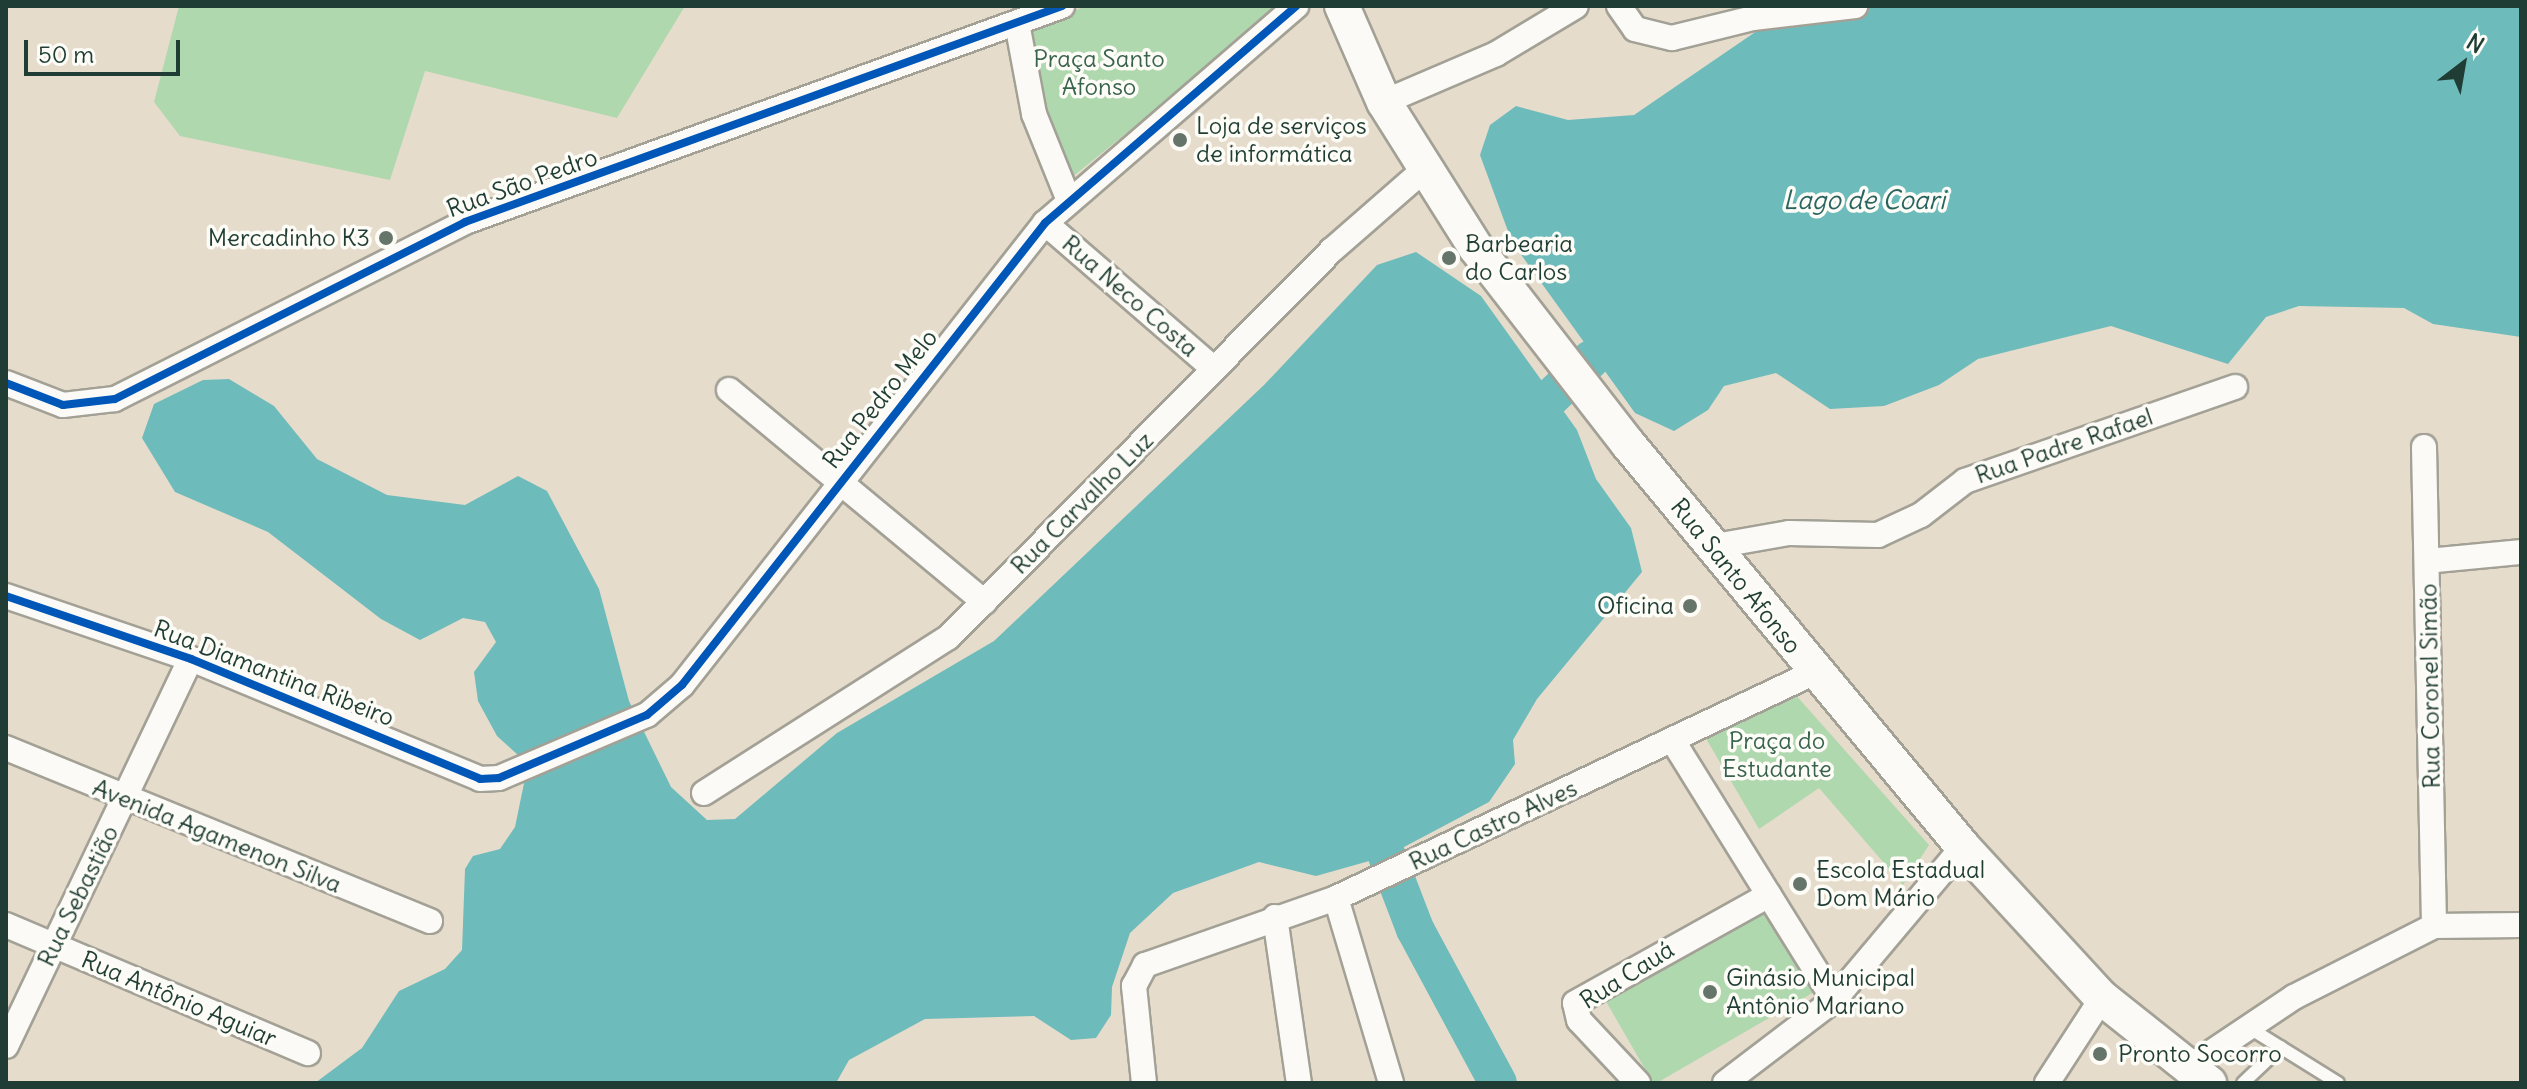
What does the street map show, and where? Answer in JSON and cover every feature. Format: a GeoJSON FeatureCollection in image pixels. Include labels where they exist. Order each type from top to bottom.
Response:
{"type":"FeatureCollection","features":[{"type":"Feature","properties":{"kind":"main road","name":"Rua Santo Afonso"},"geometry":{"type":"LineString","coordinates":[[1342,6],[1384,102],[1425,169],[1542,335],[1628,444],[1715,546],[1813,673],[1963,847],[2102,998],[2198,1075]]}},
{"type":"Feature","properties":{"kind":"street","name":"Rua São Pedro"},"geometry":{"type":"LineString","coordinates":[[6,383],[87,406],[149,385],[465,222],[1062,6]]}},
{"type":"Feature","properties":{"kind":"street","name":"Rua Pedro Melo"},"geometry":{"type":"LineString","coordinates":[[480,779],[499,778],[647,715],[682,685],[1045,223],[1068,198],[1296,6]]}},
{"type":"Feature","properties":{"kind":"street"},"geometry":{"type":"LineString","coordinates":[[1384,102],[1496,54],[1576,6]]}},
{"type":"Feature","properties":{"kind":"street"},"geometry":{"type":"LineString","coordinates":[[1619,6],[1635,29],[1672,38],[1752,12],[1855,6]]}},
{"type":"Feature","properties":{"kind":"street","name":"Rua Neco Costa"},"geometry":{"type":"LineString","coordinates":[[1017,23],[1034,114],[1068,198]]}},
{"type":"Feature","properties":{"kind":"street","name":"Rua Carvalho Luz"},"geometry":{"type":"LineString","coordinates":[[704,793],[918,660],[984,602],[1214,369],[1425,169]]}},
{"type":"Feature","properties":{"kind":"street","name":"Rua Neco Costa"},"geometry":{"type":"LineString","coordinates":[[1045,223],[1214,369]]}},
{"type":"Feature","properties":{"kind":"street","name":"Rua Padre Rafael"},"geometry":{"type":"LineString","coordinates":[[1715,546],[1789,533],[1878,535],[1921,515],[1965,481],[2235,387]]}},
{"type":"Feature","properties":{"kind":"street"},"geometry":{"type":"LineString","coordinates":[[729,390],[842,480],[984,602]]}},
{"type":"Feature","properties":{"kind":"street","name":"Rua Coronel Simão"},"geometry":{"type":"LineString","coordinates":[[2424,447],[2434,926]]}},
{"type":"Feature","properties":{"kind":"street"},"geometry":{"type":"LineString","coordinates":[[2427,561],[2521,552]]}},
{"type":"Feature","properties":{"kind":"street","name":"Rua Diamantina Ribeiro"},"geometry":{"type":"LineString","coordinates":[[6,596],[191,659],[480,779]]}},
{"type":"Feature","properties":{"kind":"street","name":"Rua Sebastião"},"geometry":{"type":"LineString","coordinates":[[6,1046],[191,659]]}},
{"type":"Feature","properties":{"kind":"street","name":"Rua Castro Alves"},"geometry":{"type":"LineString","coordinates":[[1144,1083],[1134,986],[1145,965],[1163,954],[1336,898],[1813,673]]}},
{"type":"Feature","properties":{"kind":"street"},"geometry":{"type":"LineString","coordinates":[[1673,741],[1834,1000]]}},
{"type":"Feature","properties":{"kind":"street","name":"Avenida Agamenon Silva"},"geometry":{"type":"LineString","coordinates":[[6,748],[123,802],[430,921]]}},
{"type":"Feature","properties":{"kind":"street"},"geometry":{"type":"LineString","coordinates":[[1725,1083],[1834,1000],[1963,847]]}},
{"type":"Feature","properties":{"kind":"street","name":"Rua Cauá"},"geometry":{"type":"LineString","coordinates":[[1638,1083],[1579,1020],[1575,1003],[1769,895]]}},
{"type":"Feature","properties":{"kind":"street"},"geometry":{"type":"LineString","coordinates":[[1336,898],[1391,1083]]}},
{"type":"Feature","properties":{"kind":"street"},"geometry":{"type":"LineString","coordinates":[[1275,917],[1299,1083]]}},
{"type":"Feature","properties":{"kind":"street","name":"Rua Antônio Aguiar"},"geometry":{"type":"LineString","coordinates":[[6,925],[308,1053]]}},
{"type":"Feature","properties":{"kind":"street"},"geometry":{"type":"LineString","coordinates":[[2198,1075],[2248,1027],[2434,926],[2521,925]]}},
{"type":"Feature","properties":{"kind":"street"},"geometry":{"type":"LineString","coordinates":[[2047,1083],[2102,998]]}},
{"type":"Feature","properties":{"kind":"lane"},"geometry":{"type":"LineString","coordinates":[[2248,1027],[2338,1083]]}},
{"type":"Feature","properties":{"kind":"lane"},"geometry":{"type":"LineString","coordinates":[[2243,1083],[2281,1047]]}},
{"type":"Feature","properties":{"kind":"green space"},"geometry":{"type":"Polygon","coordinates":[[[179,6],[685,6],[617,118],[425,71],[390,180],[180,136],[154,102],[179,6]]]}},
{"type":"Feature","properties":{"kind":"green space","name":"Praça Santo Afonso"},"geometry":{"type":"Polygon","coordinates":[[[1086,6],[1283,6],[1071,178],[1039,113],[1027,30],[1086,6]]]}},
{"type":"Feature","properties":{"kind":"green space","name":"Praça do Estudante"},"geometry":{"type":"Polygon","coordinates":[[[1794,693],[1929,845],[1903,885],[1819,788],[1759,829],[1701,730],[1794,693]]]}},
{"type":"Feature","properties":{"kind":"green space","name":"Ginásio Municipal Antônio Mariano"},"geometry":{"type":"Polygon","coordinates":[[[1768,902],[1818,989],[1656,1083],[1653,1083],[1603,997],[1768,902]]]}},
{"type":"Feature","properties":{"kind":"water","name":"Lago de Coari"},"geometry":{"type":"Polygon","coordinates":[[[1778,6],[2521,6],[2521,337],[2433,324],[2404,308],[2299,306],[2266,317],[2228,364],[2111,326],[1978,359],[1939,385],[1884,406],[1830,409],[1776,373],[1724,386],[1708,410],[1674,431],[1635,413],[1512,242],[1480,155],[1490,125],[1516,106],[1568,120],[1634,115],[1767,24],[1778,6]]]}},
{"type":"Feature","properties":{"kind":"water"},"geometry":{"type":"Polygon","coordinates":[[[1416,252],[1481,296],[1577,430],[1596,479],[1631,528],[1642,572],[1537,699],[1513,740],[1515,764],[1489,802],[1387,856],[1316,876],[1259,862],[1173,893],[1130,933],[1112,987],[1111,1015],[1096,1038],[1071,1040],[1034,1016],[925,1019],[849,1060],[836,1083],[315,1083],[362,1048],[399,991],[445,969],[462,950],[465,869],[473,856],[500,849],[515,827],[528,764],[497,736],[478,701],[474,672],[496,642],[485,622],[463,618],[420,640],[381,619],[268,532],[175,492],[142,438],[154,404],[203,380],[229,379],[274,406],[317,459],[387,495],[465,505],[518,476],[547,491],[599,589],[629,701],[671,787],[707,820],[735,819],[837,733],[994,641],[1264,385],[1377,265],[1416,252]]]}},
{"type":"Feature","properties":{"kind":"waterway"},"geometry":{"type":"LineString","coordinates":[[1516,431],[1591,359]]}},
{"type":"Feature","properties":{"kind":"waterway"},"geometry":{"type":"LineString","coordinates":[[1387,856],[1415,929],[1498,1083]]}},
{"type":"Feature","properties":{"kind":"cycle path"},"geometry":{"type":"LineString","coordinates":[[6,383],[63,405],[115,399],[465,222],[1062,6]]}},
{"type":"Feature","properties":{"kind":"cycle path"},"geometry":{"type":"LineString","coordinates":[[6,596],[191,659],[480,779],[499,778],[647,715],[682,685],[1045,223],[1296,6]]}},
{"type":"Feature","properties":{"kind":"place","name":"Loja de serviços de informática"},"geometry":{"type":"Point","coordinates":[1180,140]}},
{"type":"Feature","properties":{"kind":"place","name":"Mercadinho K3"},"geometry":{"type":"Point","coordinates":[386,238]}},
{"type":"Feature","properties":{"kind":"place","name":"Barbearia do Carlos"},"geometry":{"type":"Point","coordinates":[1449,258]}},
{"type":"Feature","properties":{"kind":"place","name":"Oficina"},"geometry":{"type":"Point","coordinates":[1690,606]}},
{"type":"Feature","properties":{"kind":"place","name":"Escola Estadual Dom Mário"},"geometry":{"type":"Point","coordinates":[1800,884]}},
{"type":"Feature","properties":{"kind":"place","name":"Ginásio Municipal Antônio Mariano"},"geometry":{"type":"Point","coordinates":[1710,992]}},
{"type":"Feature","properties":{"kind":"place","name":"Pronto Socorro"},"geometry":{"type":"Point","coordinates":[2100,1054]}}]}
